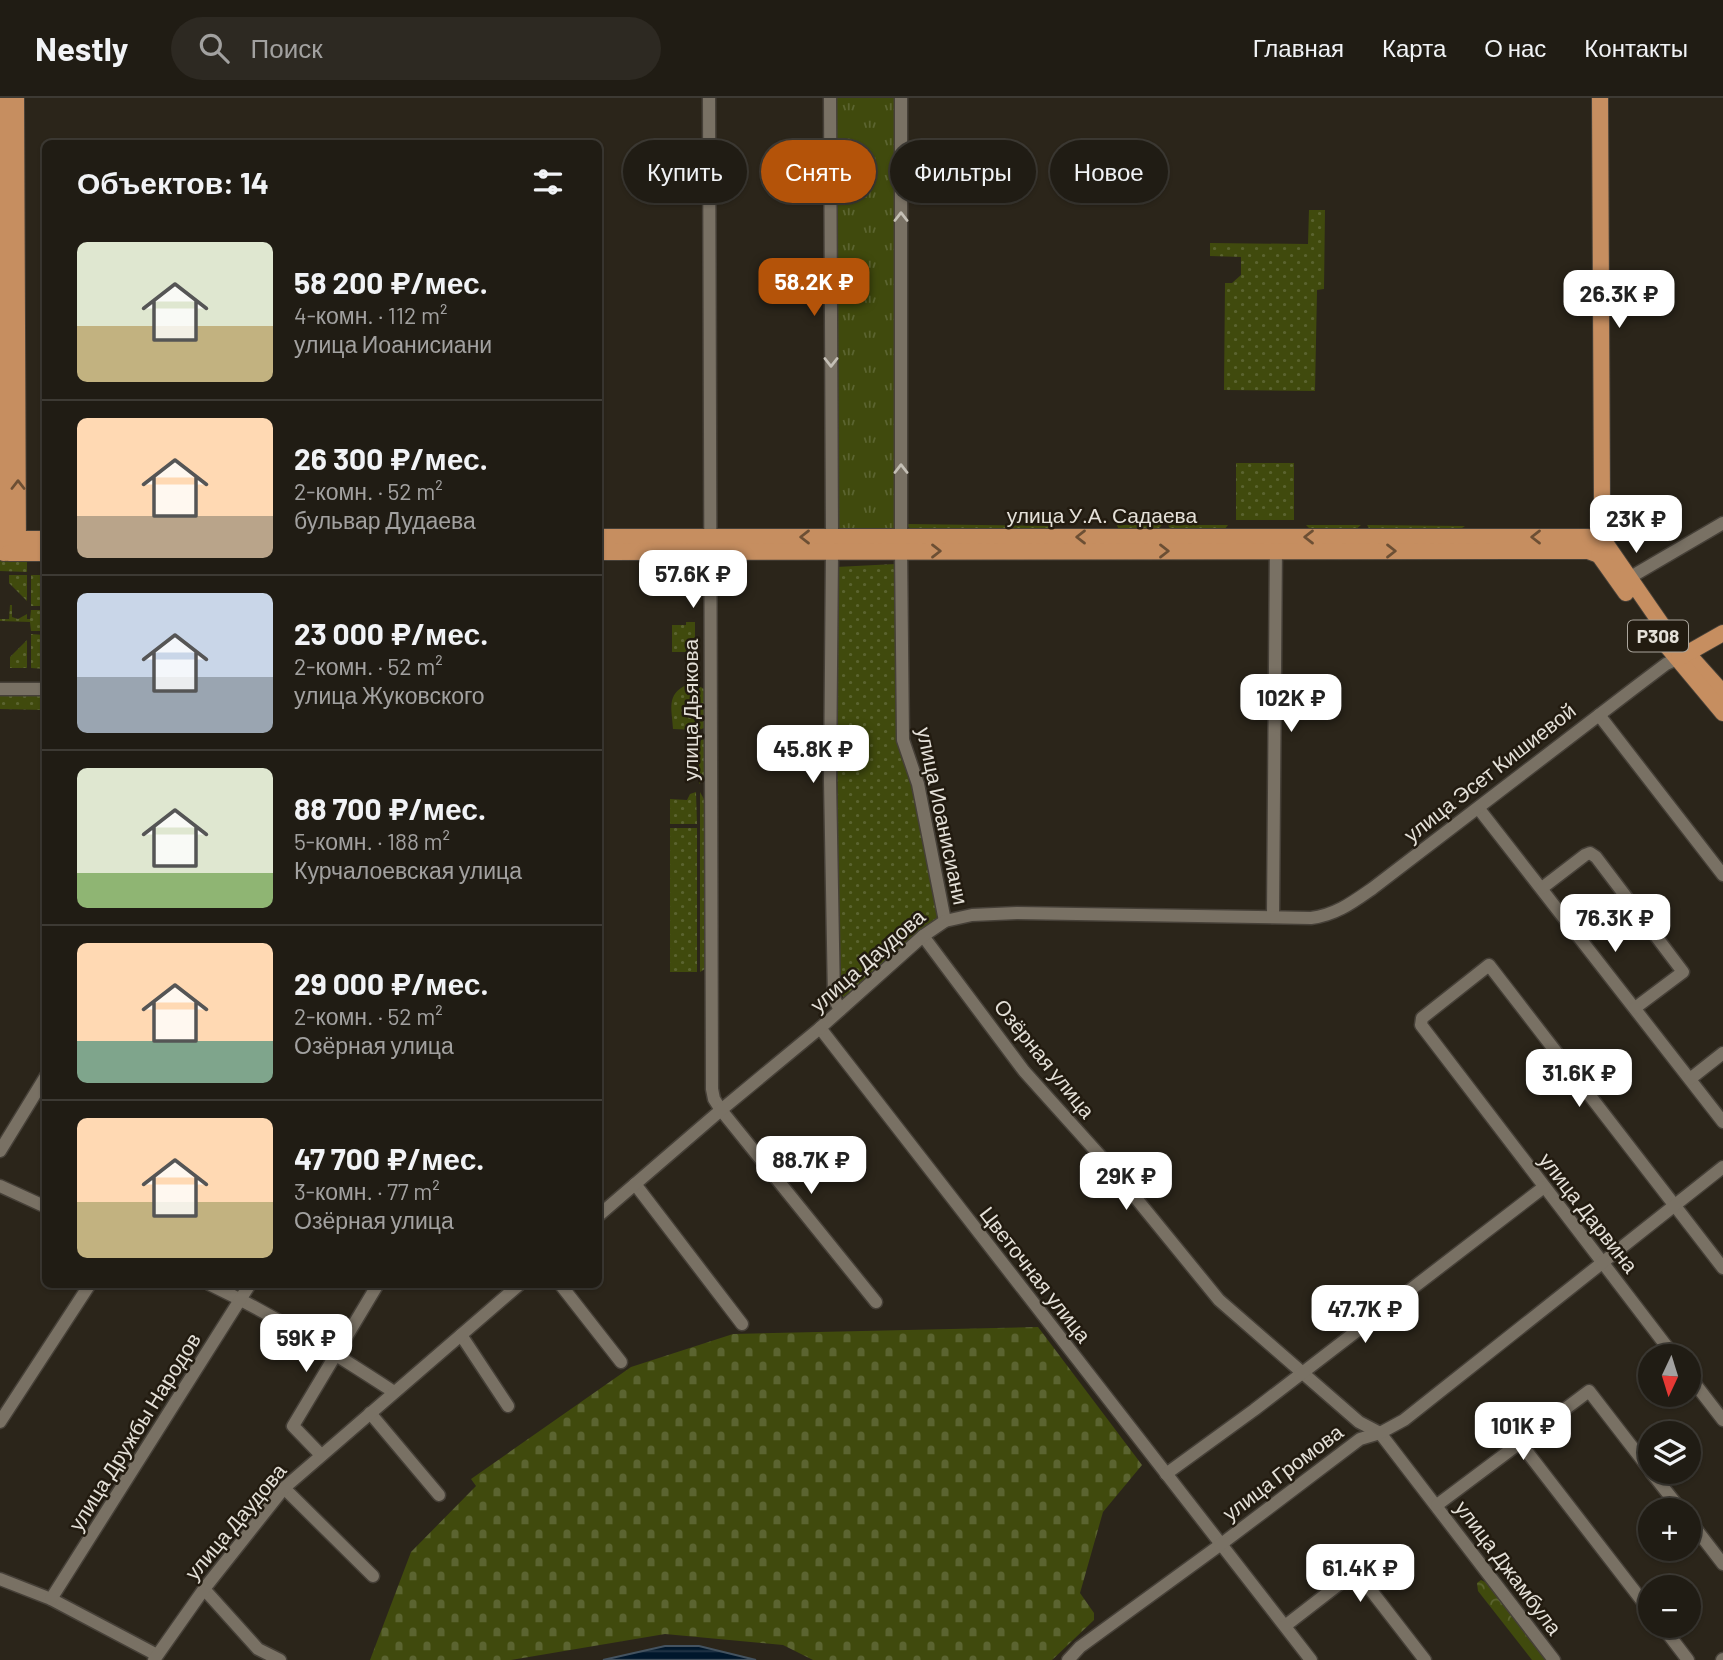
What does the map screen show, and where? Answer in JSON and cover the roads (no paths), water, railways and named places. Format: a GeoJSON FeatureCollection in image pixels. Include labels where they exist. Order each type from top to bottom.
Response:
{"type":"FeatureCollection","features":[{"type":"Feature","properties":{"kind":"main road"},"geometry":{"type":"LineString","coordinates":[[4,98],[11,127],[7,546]]}},
{"type":"Feature","properties":{"kind":"main road"},"geometry":{"type":"LineString","coordinates":[[7,546],[3,187],[16,98]]}},
{"type":"Feature","properties":{"kind":"main road"},"geometry":{"type":"LineString","coordinates":[[1600,98],[1602,548]]}},
{"type":"Feature","properties":{"kind":"main road","name":"улица У.А. Садаева"},"geometry":{"type":"LineString","coordinates":[[602,537],[710,544],[1276,544],[1588,551],[1602,548]]}},
{"type":"Feature","properties":{"kind":"main road"},"geometry":{"type":"LineString","coordinates":[[7,546],[42,540]]}},
{"type":"Feature","properties":{"kind":"main road","name":"улица У.А. Садаева"},"geometry":{"type":"LineString","coordinates":[[602,552],[710,544]]}},
{"type":"Feature","properties":{"kind":"main road"},"geometry":{"type":"LineString","coordinates":[[7,546],[42,552]]}},
{"type":"Feature","properties":{"kind":"main road","name":"P308"},"geometry":{"type":"LineString","coordinates":[[1602,548],[1629,578],[1723,713]]}},
{"type":"Feature","properties":{"kind":"main road","name":"P308"},"geometry":{"type":"LineString","coordinates":[[1602,548],[1646,621],[1723,694]]}},
{"type":"Feature","properties":{"kind":"main road","name":"улица Эсет Кишиевой"},"geometry":{"type":"LineString","coordinates":[[1683,656],[1723,634]]}},
{"type":"Feature","properties":{"kind":"street","name":"улица Дьякова"},"geometry":{"type":"LineString","coordinates":[[709,98],[712,1090],[721,1110]]}},
{"type":"Feature","properties":{"kind":"street"},"geometry":{"type":"LineString","coordinates":[[830,98],[830,781],[834,998],[840,1010]]}},
{"type":"Feature","properties":{"kind":"street","name":"улица Иоанисиани"},"geometry":{"type":"LineString","coordinates":[[901,98],[903,740],[918,783],[945,921]]}},
{"type":"Feature","properties":{"kind":"street"},"geometry":{"type":"LineString","coordinates":[[1629,578],[1723,523]]}},
{"type":"Feature","properties":{"kind":"street"},"geometry":{"type":"LineString","coordinates":[[1273,916],[1276,544]]}},
{"type":"Feature","properties":{"kind":"street","name":"улица Эсет Кишиевой"},"geometry":{"type":"LineString","coordinates":[[1273,916],[1311,918],[1327,916],[1340,910],[1373,888],[1666,664],[1683,656]]}},
{"type":"Feature","properties":{"kind":"street"},"geometry":{"type":"LineString","coordinates":[[0,689],[42,689]]}},
{"type":"Feature","properties":{"kind":"street"},"geometry":{"type":"LineString","coordinates":[[1599,715],[1723,875]]}},
{"type":"Feature","properties":{"kind":"street"},"geometry":{"type":"LineString","coordinates":[[1479,808],[1723,1122]]}},
{"type":"Feature","properties":{"kind":"street"},"geometry":{"type":"LineString","coordinates":[[1542,888],[1585,855],[1590,853],[1596,857],[1683,972],[1635,1008]]}},
{"type":"Feature","properties":{"kind":"street","name":"улица Даудова"},"geometry":{"type":"LineString","coordinates":[[602,1213],[820,1028],[923,936],[945,921],[971,915],[1017,913],[1273,916]]}},
{"type":"Feature","properties":{"kind":"street","name":"Озёрная улица"},"geometry":{"type":"LineString","coordinates":[[923,936],[1024,1071],[1113,1170],[1219,1300],[1359,1422],[1380,1433]]}},
{"type":"Feature","properties":{"kind":"street","name":"улица Дарвина"},"geometry":{"type":"LineString","coordinates":[[1665,1344],[1422,1025],[1422,1018],[1489,965],[1674,1205]]}},
{"type":"Feature","properties":{"kind":"street","name":"Цветочная улица"},"geometry":{"type":"LineString","coordinates":[[820,1028],[1311,1660]]}},
{"type":"Feature","properties":{"kind":"street"},"geometry":{"type":"LineString","coordinates":[[1690,1079],[1723,1053]]}},
{"type":"Feature","properties":{"kind":"street"},"geometry":{"type":"LineString","coordinates":[[0,1151],[42,1083]]}},
{"type":"Feature","properties":{"kind":"street"},"geometry":{"type":"LineString","coordinates":[[721,1110],[876,1303]]}},
{"type":"Feature","properties":{"kind":"street","name":"улица Громова"},"geometry":{"type":"LineString","coordinates":[[1068,1660],[1080,1647],[1360,1439],[1380,1433],[1404,1420],[1723,1167]]}},
{"type":"Feature","properties":{"kind":"street"},"geometry":{"type":"LineString","coordinates":[[635,1184],[742,1324]]}},
{"type":"Feature","properties":{"kind":"street"},"geometry":{"type":"LineString","coordinates":[[0,1186],[42,1205]]}},
{"type":"Feature","properties":{"kind":"street"},"geometry":{"type":"LineString","coordinates":[[1166,1474],[1544,1187]]}},
{"type":"Feature","properties":{"kind":"street"},"geometry":{"type":"LineString","coordinates":[[1674,1205],[1723,1268]]}},
{"type":"Feature","properties":{"kind":"street"},"geometry":{"type":"LineString","coordinates":[[0,1422],[87,1288]]}},
{"type":"Feature","properties":{"kind":"street"},"geometry":{"type":"LineString","coordinates":[[218,1288],[337,1355],[394,1392]]}},
{"type":"Feature","properties":{"kind":"street","name":"улица Дружбы Народов"},"geometry":{"type":"LineString","coordinates":[[51,1599],[248,1288]]}},
{"type":"Feature","properties":{"kind":"street"},"geometry":{"type":"LineString","coordinates":[[321,1455],[293,1426],[376,1288]]}},
{"type":"Feature","properties":{"kind":"street","name":"улица Даудова"},"geometry":{"type":"LineString","coordinates":[[155,1658],[204,1589],[284,1488],[515,1288]]}},
{"type":"Feature","properties":{"kind":"street"},"geometry":{"type":"LineString","coordinates":[[564,1288],[621,1362]]}},
{"type":"Feature","properties":{"kind":"street"},"geometry":{"type":"LineString","coordinates":[[461,1335],[508,1406]]}},
{"type":"Feature","properties":{"kind":"street"},"geometry":{"type":"LineString","coordinates":[[1437,1505],[1589,1391],[1638,1454]]}},
{"type":"Feature","properties":{"kind":"street"},"geometry":{"type":"LineString","coordinates":[[1701,1392],[1723,1420]]}},
{"type":"Feature","properties":{"kind":"street"},"geometry":{"type":"LineString","coordinates":[[370,1413],[439,1495]]}},
{"type":"Feature","properties":{"kind":"street","name":"улица Джамбула"},"geometry":{"type":"LineString","coordinates":[[1380,1433],[1554,1660]]}},
{"type":"Feature","properties":{"kind":"street"},"geometry":{"type":"LineString","coordinates":[[1521,1444],[1638,1595]]}},
{"type":"Feature","properties":{"kind":"street"},"geometry":{"type":"LineString","coordinates":[[1661,1484],[1672,1498]]}},
{"type":"Feature","properties":{"kind":"street"},"geometry":{"type":"LineString","coordinates":[[284,1488],[373,1576]]}},
{"type":"Feature","properties":{"kind":"street"},"geometry":{"type":"LineString","coordinates":[[1701,1536],[1723,1564]]}},
{"type":"Feature","properties":{"kind":"street"},"geometry":{"type":"LineString","coordinates":[[1285,1626],[1356,1571],[1425,1660]]}},
{"type":"Feature","properties":{"kind":"street"},"geometry":{"type":"LineString","coordinates":[[0,1579],[51,1599],[155,1658]]}},
{"type":"Feature","properties":{"kind":"street"},"geometry":{"type":"LineString","coordinates":[[204,1589],[258,1649],[280,1660]]}},
{"type":"Feature","properties":{"kind":"street"},"geometry":{"type":"LineString","coordinates":[[1671,1638],[1688,1660]]}},
{"type":"Feature","properties":{"kind":"water"},"geometry":{"type":"Polygon","coordinates":[[[665,1646],[699,1646],[756,1660],[603,1660],[665,1646]]]}}]}
